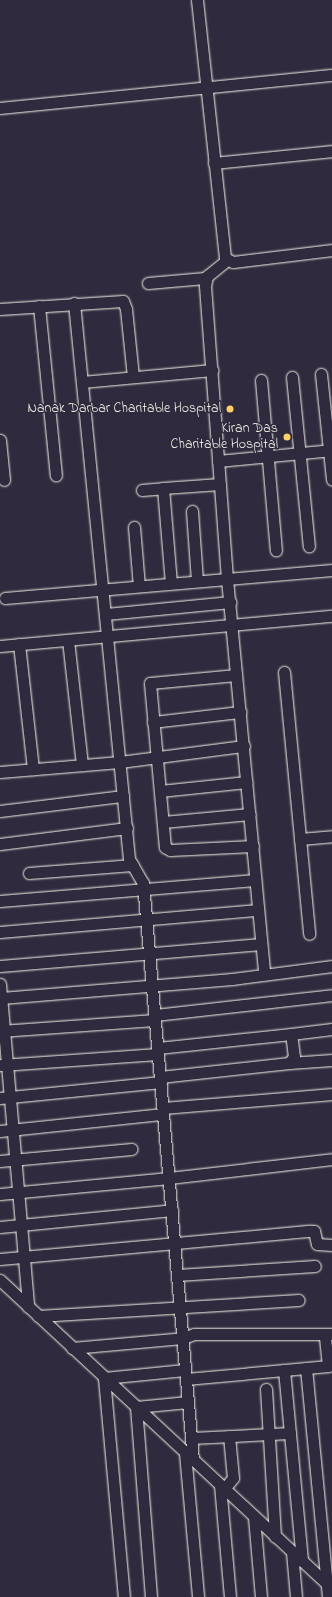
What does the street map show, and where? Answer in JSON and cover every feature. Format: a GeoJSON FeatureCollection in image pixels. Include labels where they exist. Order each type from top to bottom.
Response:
{"type":"FeatureCollection","features":[{"type":"Feature","properties":{"kind":"street"},"geometry":{"type":"LineString","coordinates":[[197,0],[223,254],[227,260]]}},
{"type":"Feature","properties":{"kind":"street"},"geometry":{"type":"LineString","coordinates":[[0,108],[332,75]]}},
{"type":"Feature","properties":{"kind":"street"},"geometry":{"type":"LineString","coordinates":[[214,163],[332,151]]}},
{"type":"Feature","properties":{"kind":"street"},"geometry":{"type":"LineString","coordinates":[[148,283],[205,278],[227,260],[259,259],[332,250]]}},
{"type":"Feature","properties":{"kind":"street"},"geometry":{"type":"LineString","coordinates":[[205,278],[227,579],[248,782],[264,974]]}},
{"type":"Feature","properties":{"kind":"street"},"geometry":{"type":"LineString","coordinates":[[0,309],[74,303],[123,302],[126,309],[133,377]]}},
{"type":"Feature","properties":{"kind":"street"},"geometry":{"type":"LineString","coordinates":[[74,303],[104,589],[107,636],[129,859],[142,879],[147,920],[191,1438],[189,1457],[198,1597]]}},
{"type":"Feature","properties":{"kind":"street"},"geometry":{"type":"LineString","coordinates":[[39,306],[56,475]]}},
{"type":"Feature","properties":{"kind":"street"},"geometry":{"type":"LineString","coordinates":[[82,382],[212,370]]}},
{"type":"Feature","properties":{"kind":"street"},"geometry":{"type":"LineString","coordinates":[[321,374],[332,478]]}},
{"type":"Feature","properties":{"kind":"street"},"geometry":{"type":"LineString","coordinates":[[292,377],[309,546]]}},
{"type":"Feature","properties":{"kind":"street"},"geometry":{"type":"LineString","coordinates":[[261,380],[276,550]]}},
{"type":"Feature","properties":{"kind":"street"},"geometry":{"type":"LineString","coordinates":[[0,440],[4,480]]}},
{"type":"Feature","properties":{"kind":"street"},"geometry":{"type":"LineString","coordinates":[[218,461],[268,455],[330,451]]}},
{"type":"Feature","properties":{"kind":"street"},"geometry":{"type":"LineString","coordinates":[[142,490],[220,484]]}},
{"type":"Feature","properties":{"kind":"street"},"geometry":{"type":"LineString","coordinates":[[163,488],[171,583]]}},
{"type":"Feature","properties":{"kind":"street"},"geometry":{"type":"LineString","coordinates":[[192,511],[197,581]]}},
{"type":"Feature","properties":{"kind":"street"},"geometry":{"type":"LineString","coordinates":[[134,527],[139,586]]}},
{"type":"Feature","properties":{"kind":"street"},"geometry":{"type":"LineString","coordinates":[[5,598],[332,570]]}},
{"type":"Feature","properties":{"kind":"street"},"geometry":{"type":"LineString","coordinates":[[106,614],[230,602]]}},
{"type":"Feature","properties":{"kind":"street"},"geometry":{"type":"LineString","coordinates":[[0,646],[332,616]]}},
{"type":"Feature","properties":{"kind":"street"},"geometry":{"type":"LineString","coordinates":[[68,640],[82,765]]}},
{"type":"Feature","properties":{"kind":"street"},"geometry":{"type":"LineString","coordinates":[[19,644],[32,769]]}},
{"type":"Feature","properties":{"kind":"street"},"geometry":{"type":"LineString","coordinates":[[284,672],[309,934]]}},
{"type":"Feature","properties":{"kind":"street"},"geometry":{"type":"LineString","coordinates":[[236,675],[150,683],[153,722],[166,849],[253,846]]}},
{"type":"Feature","properties":{"kind":"street"},"geometry":{"type":"LineString","coordinates":[[153,722],[240,712]]}},
{"type":"Feature","properties":{"kind":"street"},"geometry":{"type":"LineString","coordinates":[[0,772],[120,762],[244,746]]}},
{"type":"Feature","properties":{"kind":"street"},"geometry":{"type":"LineString","coordinates":[[160,791],[248,782]]}},
{"type":"Feature","properties":{"kind":"street"},"geometry":{"type":"LineString","coordinates":[[0,811],[123,796]]}},
{"type":"Feature","properties":{"kind":"street"},"geometry":{"type":"LineString","coordinates":[[163,822],[250,814]]}},
{"type":"Feature","properties":{"kind":"street"},"geometry":{"type":"LineString","coordinates":[[0,844],[127,828]]}},
{"type":"Feature","properties":{"kind":"street"},"geometry":{"type":"LineString","coordinates":[[300,839],[332,836]]}},
{"type":"Feature","properties":{"kind":"street"},"geometry":{"type":"LineString","coordinates":[[29,874],[133,865]]}},
{"type":"Feature","properties":{"kind":"street"},"geometry":{"type":"LineString","coordinates":[[0,901],[255,880]]}},
{"type":"Feature","properties":{"kind":"street"},"geometry":{"type":"LineString","coordinates":[[0,932],[258,910]]}},
{"type":"Feature","properties":{"kind":"street"},"geometry":{"type":"LineString","coordinates":[[0,966],[261,944]]}},
{"type":"Feature","properties":{"kind":"street"},"geometry":{"type":"LineString","coordinates":[[1,1001],[332,966]]}},
{"type":"Feature","properties":{"kind":"street"},"geometry":{"type":"LineString","coordinates":[[0,984],[5,1097],[12,1130],[28,1307]]}},
{"type":"Feature","properties":{"kind":"street"},"geometry":{"type":"LineString","coordinates":[[2,1031],[155,1018],[332,995]]}},
{"type":"Feature","properties":{"kind":"street"},"geometry":{"type":"LineString","coordinates":[[3,1065],[158,1051],[332,1029]]}},
{"type":"Feature","properties":{"kind":"street"},"geometry":{"type":"LineString","coordinates":[[289,1063],[294,1057],[291,1034]]}},
{"type":"Feature","properties":{"kind":"street"},"geometry":{"type":"LineString","coordinates":[[5,1097],[289,1063],[332,1060]]}},
{"type":"Feature","properties":{"kind":"street"},"geometry":{"type":"LineString","coordinates":[[0,1131],[163,1111],[332,1094]]}},
{"type":"Feature","properties":{"kind":"street"},"geometry":{"type":"LineString","coordinates":[[0,1161],[131,1149]]}},
{"type":"Feature","properties":{"kind":"street"},"geometry":{"type":"LineString","coordinates":[[0,1194],[169,1178],[332,1159]]}},
{"type":"Feature","properties":{"kind":"street"},"geometry":{"type":"LineString","coordinates":[[0,1227],[172,1210]]}},
{"type":"Feature","properties":{"kind":"street"},"geometry":{"type":"LineString","coordinates":[[0,1259],[310,1230],[314,1231],[317,1244],[332,1246]]}},
{"type":"Feature","properties":{"kind":"street"},"geometry":{"type":"LineString","coordinates":[[177,1275],[315,1266]]}},
{"type":"Feature","properties":{"kind":"street"},"geometry":{"type":"LineString","coordinates":[[0,1280],[330,1587]]}},
{"type":"Feature","properties":{"kind":"street"},"geometry":{"type":"LineString","coordinates":[[38,1316],[299,1300]]}},
{"type":"Feature","properties":{"kind":"street"},"geometry":{"type":"LineString","coordinates":[[72,1348],[182,1338],[200,1334],[328,1335],[328,1366],[284,1370],[104,1378]]}},
{"type":"Feature","properties":{"kind":"street"},"geometry":{"type":"LineString","coordinates":[[306,1368],[330,1587],[328,1597]]}},
{"type":"Feature","properties":{"kind":"street"},"geometry":{"type":"LineString","coordinates":[[284,1370],[302,1561]]}},
{"type":"Feature","properties":{"kind":"street"},"geometry":{"type":"LineString","coordinates":[[104,1378],[124,1597]]}},
{"type":"Feature","properties":{"kind":"street"},"geometry":{"type":"LineString","coordinates":[[266,1388],[276,1537]]}},
{"type":"Feature","properties":{"kind":"street"},"geometry":{"type":"LineString","coordinates":[[136,1407],[188,1402]]}},
{"type":"Feature","properties":{"kind":"street"},"geometry":{"type":"LineString","coordinates":[[136,1407],[151,1597]]}},
{"type":"Feature","properties":{"kind":"street"},"geometry":{"type":"LineString","coordinates":[[191,1438],[290,1433]]}},
{"type":"Feature","properties":{"kind":"street"},"geometry":{"type":"LineString","coordinates":[[222,1487],[232,1478],[229,1436]]}},
{"type":"Feature","properties":{"kind":"street"},"geometry":{"type":"LineString","coordinates":[[222,1487],[230,1597]]}},
{"type":"Feature","properties":{"kind":"street"},"geometry":{"type":"LineString","coordinates":[[254,1517],[262,1597]]}},
{"type":"Feature","properties":{"kind":"street"},"geometry":{"type":"LineString","coordinates":[[292,1552],[296,1597]]}},
{"type":"Feature","properties":{"kind":"place","name":"Nanak Darbar Charitable Hospital"},"geometry":{"type":"Point","coordinates":[230,409]}},
{"type":"Feature","properties":{"kind":"place","name":"Kiran Das Charitable Hospital"},"geometry":{"type":"Point","coordinates":[287,437]}}]}
